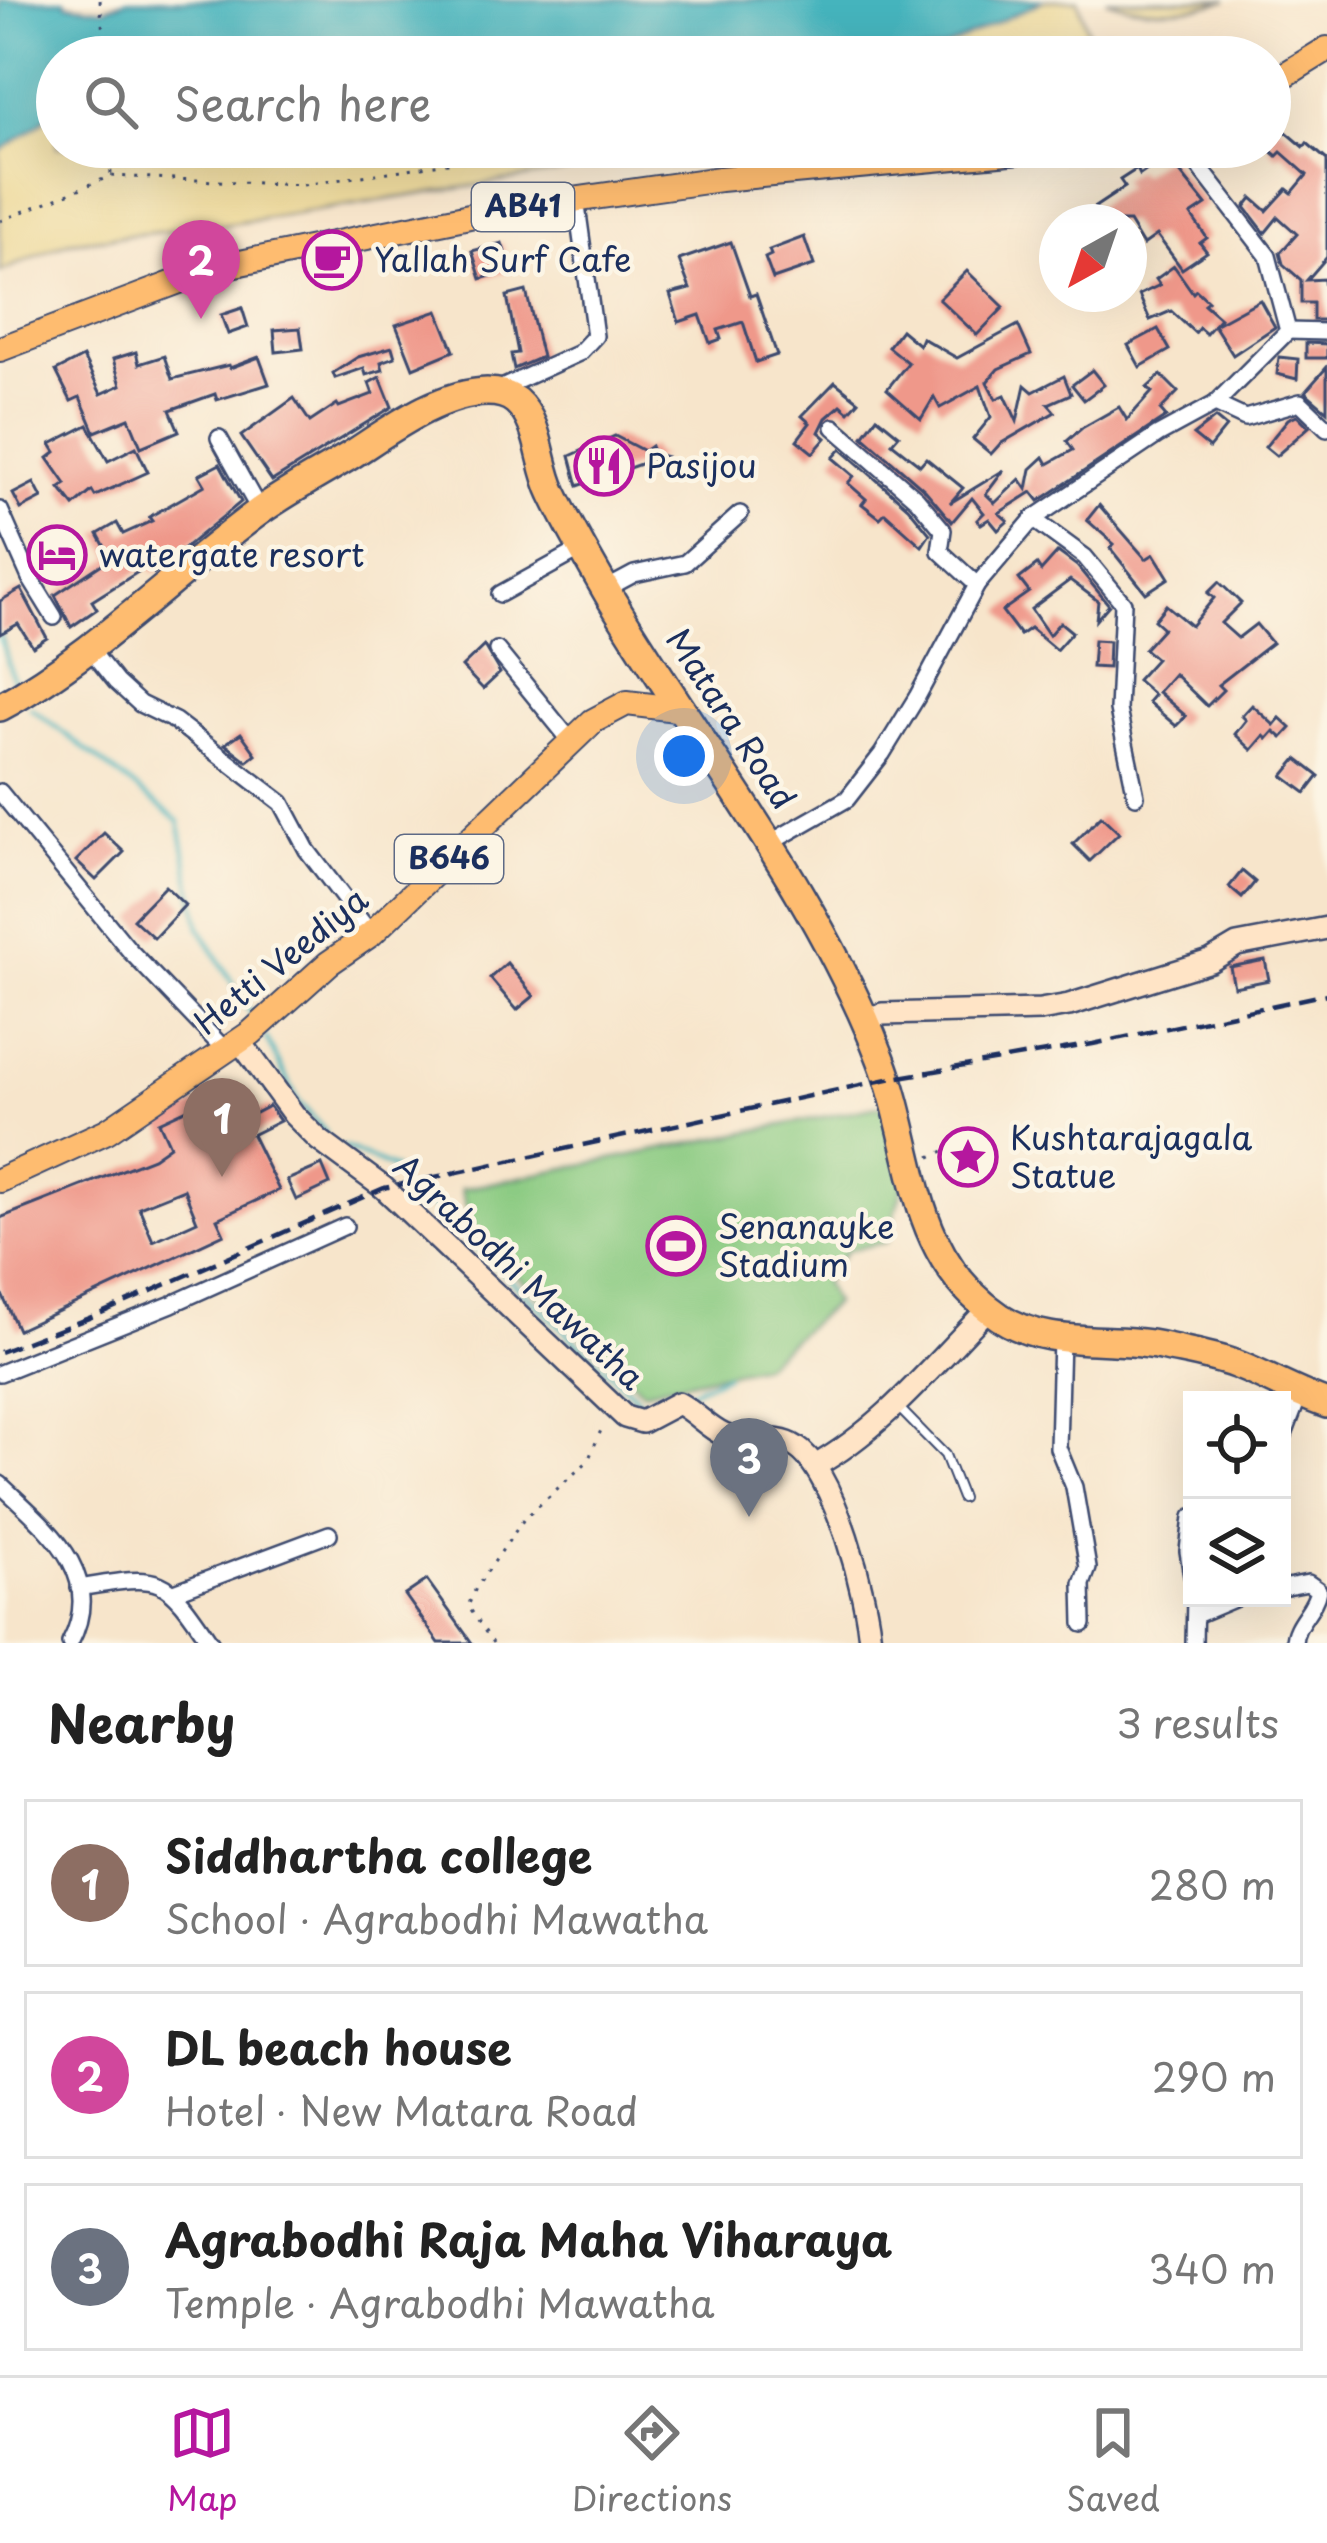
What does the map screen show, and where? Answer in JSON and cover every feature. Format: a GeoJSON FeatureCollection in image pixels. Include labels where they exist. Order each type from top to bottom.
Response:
{"type":"FeatureCollection","features":[{"type":"Feature","properties":{"kind":"highway"},"geometry":{"type":"LineString","coordinates":[[14,700],[260,511],[412,418],[462,397],[494,392],[516,401],[524,412]]}},
{"type":"Feature","properties":{"kind":"highway","name":"Matara Road"},"geometry":{"type":"LineString","coordinates":[[524,412],[538,441],[552,492],[583,548],[654,670],[768,844],[864,1021],[888,1078],[920,1212],[932,1240],[969,1291],[988,1309],[1024,1330],[1061,1338],[1159,1345],[1232,1363],[1327,1404]]}},
{"type":"Feature","properties":{"kind":"main road"},"geometry":{"type":"LineString","coordinates":[[1291,71],[1327,49]]}},
{"type":"Feature","properties":{"kind":"main road","name":"AB41"},"geometry":{"type":"LineString","coordinates":[[0,349],[211,269],[489,212],[720,179],[838,168]]}},
{"type":"Feature","properties":{"kind":"main road","name":"Hetti Veediya"},"geometry":{"type":"LineString","coordinates":[[0,1180],[107,1131],[247,1036],[329,963],[371,934],[570,740],[603,714],[627,704],[654,670]]}},
{"type":"Feature","properties":{"kind":"main road"},"geometry":{"type":"LineString","coordinates":[[627,704],[683,710]]}},
{"type":"Feature","properties":{"kind":"street"},"geometry":{"type":"LineString","coordinates":[[1200,168],[1268,256],[1288,331]]}},
{"type":"Feature","properties":{"kind":"street"},"geometry":{"type":"LineString","coordinates":[[494,392],[579,352],[595,336],[576,199]]}},
{"type":"Feature","properties":{"kind":"street"},"geometry":{"type":"LineString","coordinates":[[768,844],[847,799],[917,697],[976,585],[1033,520],[1158,435],[1215,404],[1288,331],[1327,332]]}},
{"type":"Feature","properties":{"kind":"street"},"geometry":{"type":"LineString","coordinates":[[524,412],[540,373]]}},
{"type":"Feature","properties":{"kind":"street"},"geometry":{"type":"LineString","coordinates":[[1215,404],[1245,418],[1300,402],[1327,428]]}},
{"type":"Feature","properties":{"kind":"street"},"geometry":{"type":"LineString","coordinates":[[835,427],[917,499],[943,530],[940,551],[976,585]]}},
{"type":"Feature","properties":{"kind":"street"},"geometry":{"type":"LineString","coordinates":[[219,438],[260,511]]}},
{"type":"Feature","properties":{"kind":"street"},"geometry":{"type":"LineString","coordinates":[[0,510],[53,617]]}},
{"type":"Feature","properties":{"kind":"street"},"geometry":{"type":"LineString","coordinates":[[606,589],[634,574],[685,563],[740,514]]}},
{"type":"Feature","properties":{"kind":"street"},"geometry":{"type":"LineString","coordinates":[[1033,520],[1085,557],[1124,603],[1118,710],[1136,796]]}},
{"type":"Feature","properties":{"kind":"street"},"geometry":{"type":"LineString","coordinates":[[500,594],[583,548]]}},
{"type":"Feature","properties":{"kind":"street"},"geometry":{"type":"LineString","coordinates":[[88,647],[140,704],[175,721],[282,803],[307,850],[371,934]]}},
{"type":"Feature","properties":{"kind":"street"},"geometry":{"type":"LineString","coordinates":[[496,650],[570,740]]}},
{"type":"Feature","properties":{"kind":"street"},"geometry":{"type":"LineString","coordinates":[[0,792],[130,951],[247,1036]]}},
{"type":"Feature","properties":{"kind":"street"},"geometry":{"type":"LineString","coordinates":[[864,1021],[883,1014],[1069,1005],[1210,961],[1237,945],[1327,928]]}},
{"type":"Feature","properties":{"kind":"street","name":"Agrabodhi Mawatha"},"geometry":{"type":"LineString","coordinates":[[247,1036],[294,1115],[319,1140],[384,1188],[625,1417],[642,1421],[678,1403],[726,1437],[795,1445],[814,1466]]}},
{"type":"Feature","properties":{"kind":"street"},"geometry":{"type":"LineString","coordinates":[[0,1372],[172,1304],[345,1226]]}},
{"type":"Feature","properties":{"kind":"street"},"geometry":{"type":"LineString","coordinates":[[871,1643],[856,1558],[814,1466],[847,1448],[896,1404],[988,1309]]}},
{"type":"Feature","properties":{"kind":"street"},"geometry":{"type":"LineString","coordinates":[[1061,1338],[1058,1448],[1074,1487],[1088,1568],[1082,1584],[1083,1624]]}},
{"type":"Feature","properties":{"kind":"street"},"geometry":{"type":"LineString","coordinates":[[1291,1416],[1300,1393]]}},
{"type":"Feature","properties":{"kind":"street"},"geometry":{"type":"LineString","coordinates":[[0,1484],[61,1543],[74,1562],[80,1588],[78,1629],[70,1643]]}},
{"type":"Feature","properties":{"kind":"street"},"geometry":{"type":"LineString","coordinates":[[177,1591],[329,1534]]}},
{"type":"Feature","properties":{"kind":"street"},"geometry":{"type":"LineString","coordinates":[[80,1588],[154,1580],[177,1591],[212,1643]]}},
{"type":"Feature","properties":{"kind":"street"},"geometry":{"type":"LineString","coordinates":[[1291,1586],[1308,1583],[1318,1590],[1294,1634],[1294,1643]]}},
{"type":"Feature","properties":{"kind":"street"},"geometry":{"type":"LineString","coordinates":[[1194,1643],[1197,1607]]}},
{"type":"Feature","properties":{"kind":"lane"},"geometry":{"type":"LineString","coordinates":[[896,1404],[945,1455],[962,1498]]}},
{"type":"Feature","properties":{"kind":"path"},"geometry":{"type":"LineString","coordinates":[[100,0],[103,36]]}},
{"type":"Feature","properties":{"kind":"path"},"geometry":{"type":"LineString","coordinates":[[111,168],[111,176]]}},
{"type":"Feature","properties":{"kind":"path"},"geometry":{"type":"LineString","coordinates":[[0,221],[111,176],[303,184],[411,168]]}},
{"type":"Feature","properties":{"kind":"path"},"geometry":{"type":"LineString","coordinates":[[911,1164],[944,1151],[970,1151]]}},
{"type":"Feature","properties":{"kind":"path"},"geometry":{"type":"LineString","coordinates":[[493,1643],[467,1606],[476,1588],[524,1519],[588,1461],[612,1405]]}},
{"type":"Feature","properties":{"kind":"green space","name":"Senanayke Stadium"},"geometry":{"type":"Polygon","coordinates":[[[883,1105],[904,1182],[887,1242],[847,1250],[823,1282],[834,1303],[762,1365],[643,1391],[475,1237],[461,1189],[883,1105]]]}},
{"type":"Feature","properties":{"kind":"sand"},"geometry":{"type":"Polygon","coordinates":[[[1044,0],[1078,0],[1088,33],[1088,36],[969,36],[1044,0]]]}},
{"type":"Feature","properties":{"kind":"sand"},"geometry":{"type":"Polygon","coordinates":[[[1106,0],[1227,0],[1166,10],[1106,0]]]}},
{"type":"Feature","properties":{"kind":"sand"},"geometry":{"type":"Polygon","coordinates":[[[36,126],[36,168],[589,168],[224,225],[68,242],[0,272],[0,151],[36,126]]]}},
{"type":"Feature","properties":{"kind":"water"},"geometry":{"type":"Polygon","coordinates":[[[0,0],[65,0],[103,9],[128,0],[1044,0],[969,36],[36,36],[36,126],[0,151],[0,0]]]}},
{"type":"Feature","properties":{"kind":"building"},"geometry":{"type":"Polygon","coordinates":[[[1291,136],[1327,160],[1327,257],[1307,280],[1324,279],[1327,320],[1313,320],[1313,303],[1301,303],[1301,280],[1283,264],[1280,253],[1297,234],[1278,217],[1265,233],[1245,207],[1252,198],[1267,211],[1307,175],[1291,161],[1291,136]]]}},
{"type":"Feature","properties":{"kind":"building"},"geometry":{"type":"Polygon","coordinates":[[[1150,168],[1177,168],[1206,205],[1191,215],[1207,238],[1200,243],[1207,252],[1182,269],[1157,235],[1147,242],[1147,204],[1100,204],[1125,187],[1120,180],[1137,169],[1140,175],[1150,168]]]}},
{"type":"Feature","properties":{"kind":"building"},"geometry":{"type":"Polygon","coordinates":[[[804,237],[814,265],[773,279],[765,258],[771,255],[769,250],[804,237]]]}},
{"type":"Feature","properties":{"kind":"building"},"geometry":{"type":"Polygon","coordinates":[[[731,242],[777,355],[756,362],[743,322],[718,330],[721,339],[710,343],[700,315],[679,322],[670,294],[690,289],[679,260],[731,242]]]}},
{"type":"Feature","properties":{"kind":"building"},"geometry":{"type":"Polygon","coordinates":[[[502,243],[511,270],[481,279],[472,251],[502,243]]]}},
{"type":"Feature","properties":{"kind":"building"},"geometry":{"type":"Polygon","coordinates":[[[1174,266],[1193,293],[1196,290],[1208,301],[1204,304],[1220,318],[1206,334],[1199,328],[1195,333],[1171,311],[1150,320],[1147,291],[1160,285],[1156,279],[1174,266]]]}},
{"type":"Feature","properties":{"kind":"building"},"geometry":{"type":"Polygon","coordinates":[[[967,271],[1004,307],[977,335],[939,299],[967,271]]]}},
{"type":"Feature","properties":{"kind":"building"},"geometry":{"type":"Polygon","coordinates":[[[526,291],[542,357],[514,369],[511,354],[518,353],[507,296],[526,291]]]}},
{"type":"Feature","properties":{"kind":"building"},"geometry":{"type":"Polygon","coordinates":[[[1260,300],[1275,327],[1233,355],[1214,325],[1260,300]]]}},
{"type":"Feature","properties":{"kind":"building"},"geometry":{"type":"Polygon","coordinates":[[[242,308],[248,327],[228,334],[221,315],[242,308]]]}},
{"type":"Feature","properties":{"kind":"building"},"geometry":{"type":"Polygon","coordinates":[[[438,311],[454,351],[413,368],[396,325],[438,311]]]}},
{"type":"Feature","properties":{"kind":"building"},"geometry":{"type":"Polygon","coordinates":[[[1018,325],[1031,354],[998,369],[987,382],[996,399],[1005,395],[1017,421],[1025,385],[1033,392],[1064,376],[1071,394],[1048,404],[1055,412],[991,454],[973,439],[991,417],[980,386],[940,408],[934,397],[921,419],[887,389],[908,363],[888,347],[901,330],[919,345],[922,338],[957,358],[1018,325]]]}},
{"type":"Feature","properties":{"kind":"building"},"geometry":{"type":"Polygon","coordinates":[[[300,328],[303,349],[276,352],[274,330],[300,328]]]}},
{"type":"Feature","properties":{"kind":"building"},"geometry":{"type":"Polygon","coordinates":[[[1158,329],[1170,350],[1140,367],[1128,345],[1158,329]]]}},
{"type":"Feature","properties":{"kind":"building"},"geometry":{"type":"Polygon","coordinates":[[[1306,343],[1327,344],[1327,358],[1306,358],[1306,343]]]}},
{"type":"Feature","properties":{"kind":"building"},"geometry":{"type":"Polygon","coordinates":[[[392,347],[395,357],[381,362],[383,370],[366,375],[364,368],[335,378],[333,373],[358,357],[392,347]]]}},
{"type":"Feature","properties":{"kind":"building"},"geometry":{"type":"Polygon","coordinates":[[[136,352],[139,364],[164,356],[172,379],[259,357],[269,384],[217,400],[215,394],[170,410],[179,431],[141,447],[129,418],[95,432],[80,397],[71,401],[56,371],[83,357],[101,394],[121,385],[113,359],[136,352]]]}},
{"type":"Feature","properties":{"kind":"building"},"geometry":{"type":"Polygon","coordinates":[[[1279,357],[1298,359],[1297,379],[1277,374],[1279,357]]]}},
{"type":"Feature","properties":{"kind":"building"},"geometry":{"type":"Polygon","coordinates":[[[1327,367],[1327,411],[1305,392],[1327,367]]]}},
{"type":"Feature","properties":{"kind":"building"},"geometry":{"type":"Polygon","coordinates":[[[1092,370],[1104,385],[1084,400],[1072,385],[1092,370]]]}},
{"type":"Feature","properties":{"kind":"building"},"geometry":{"type":"Polygon","coordinates":[[[1161,375],[1178,392],[1160,410],[1166,417],[1039,501],[1032,492],[999,513],[1008,521],[998,530],[989,519],[981,524],[977,520],[984,513],[972,498],[952,522],[925,490],[863,436],[877,417],[899,435],[892,443],[920,465],[926,458],[963,488],[950,503],[1004,470],[986,494],[995,503],[1020,479],[1027,489],[1031,469],[1044,457],[1048,464],[1073,450],[1067,441],[1082,428],[1119,407],[1127,420],[1161,375]]]}},
{"type":"Feature","properties":{"kind":"building"},"geometry":{"type":"Polygon","coordinates":[[[380,377],[392,407],[272,481],[241,436],[294,398],[310,422],[337,404],[373,394],[369,383],[380,377]]]}},
{"type":"Feature","properties":{"kind":"building"},"geometry":{"type":"Polygon","coordinates":[[[835,382],[859,401],[849,412],[841,405],[826,418],[819,432],[826,438],[813,453],[797,440],[810,423],[802,416],[835,382]]]}},
{"type":"Feature","properties":{"kind":"building"},"geometry":{"type":"Polygon","coordinates":[[[1297,415],[1309,427],[1276,456],[1265,447],[1297,415]]]}},
{"type":"Feature","properties":{"kind":"building"},"geometry":{"type":"Polygon","coordinates":[[[1215,418],[1226,427],[1209,448],[1193,435],[1215,418]]]}},
{"type":"Feature","properties":{"kind":"building"},"geometry":{"type":"Polygon","coordinates":[[[88,425],[108,461],[136,447],[148,472],[95,496],[92,491],[74,506],[60,488],[66,484],[48,458],[56,452],[51,444],[88,425]]]}},
{"type":"Feature","properties":{"kind":"building"},"geometry":{"type":"Polygon","coordinates":[[[615,436],[644,451],[651,446],[654,454],[663,456],[578,486],[570,456],[615,436]]]}},
{"type":"Feature","properties":{"kind":"building"},"geometry":{"type":"Polygon","coordinates":[[[841,449],[908,507],[930,534],[922,546],[885,513],[880,518],[862,504],[866,499],[848,483],[854,476],[833,458],[841,449]]]}},
{"type":"Feature","properties":{"kind":"building"},"geometry":{"type":"Polygon","coordinates":[[[220,464],[241,502],[154,573],[149,565],[92,601],[97,609],[71,627],[55,595],[111,558],[98,534],[117,523],[123,534],[152,521],[149,517],[205,485],[199,475],[220,464]]]}},
{"type":"Feature","properties":{"kind":"building"},"geometry":{"type":"Polygon","coordinates":[[[34,483],[42,498],[21,509],[13,494],[34,483]]]}},
{"type":"Feature","properties":{"kind":"building"},"geometry":{"type":"Polygon","coordinates":[[[1099,505],[1146,559],[1154,554],[1169,578],[1146,593],[1110,548],[1114,544],[1087,520],[1099,505]]]}},
{"type":"Feature","properties":{"kind":"building"},"geometry":{"type":"Polygon","coordinates":[[[1058,552],[1077,566],[1109,605],[1096,620],[1098,601],[1070,580],[1031,609],[1049,635],[1060,622],[1072,632],[1056,650],[1030,628],[1020,635],[1002,611],[1029,592],[1019,579],[1037,565],[1041,571],[1058,552]]]}},
{"type":"Feature","properties":{"kind":"building"},"geometry":{"type":"Polygon","coordinates":[[[1219,582],[1241,603],[1221,623],[1238,638],[1256,624],[1272,643],[1218,685],[1223,690],[1207,706],[1174,674],[1158,692],[1186,716],[1176,726],[1148,702],[1154,695],[1137,680],[1156,659],[1144,649],[1163,628],[1154,620],[1166,605],[1191,626],[1214,598],[1208,593],[1219,582]]]}},
{"type":"Feature","properties":{"kind":"building"},"geometry":{"type":"Polygon","coordinates":[[[21,589],[47,638],[33,647],[18,624],[0,634],[0,601],[21,589]]]}},
{"type":"Feature","properties":{"kind":"building"},"geometry":{"type":"Polygon","coordinates":[[[1094,640],[1109,641],[1108,668],[1092,667],[1094,640]]]}},
{"type":"Feature","properties":{"kind":"building"},"geometry":{"type":"Polygon","coordinates":[[[484,646],[500,673],[483,689],[462,667],[484,646]]]}},
{"type":"Feature","properties":{"kind":"building"},"geometry":{"type":"Polygon","coordinates":[[[1252,705],[1274,725],[1280,718],[1291,728],[1282,738],[1274,731],[1267,739],[1264,736],[1252,750],[1235,734],[1252,705]]]}},
{"type":"Feature","properties":{"kind":"building"},"geometry":{"type":"Polygon","coordinates":[[[241,733],[256,754],[247,761],[225,744],[241,733]]]}},
{"type":"Feature","properties":{"kind":"building"},"geometry":{"type":"Polygon","coordinates":[[[1297,759],[1319,776],[1306,793],[1283,776],[1297,759]]]}},
{"type":"Feature","properties":{"kind":"building"},"geometry":{"type":"Polygon","coordinates":[[[1101,816],[1119,833],[1090,861],[1073,844],[1101,816]]]}},
{"type":"Feature","properties":{"kind":"building"},"geometry":{"type":"Polygon","coordinates":[[[104,833],[124,852],[96,880],[76,861],[104,833]]]}},
{"type":"Feature","properties":{"kind":"building"},"geometry":{"type":"Polygon","coordinates":[[[1242,871],[1255,882],[1242,898],[1229,887],[1242,871]]]}},
{"type":"Feature","properties":{"kind":"building"},"geometry":{"type":"Polygon","coordinates":[[[165,886],[185,905],[154,938],[133,919],[165,886]]]}},
{"type":"Feature","properties":{"kind":"building"},"geometry":{"type":"Polygon","coordinates":[[[1265,960],[1269,980],[1234,987],[1230,967],[1265,960]]]}},
{"type":"Feature","properties":{"kind":"building"},"geometry":{"type":"Polygon","coordinates":[[[507,963],[534,996],[517,1010],[490,978],[507,963]]]}},
{"type":"Feature","properties":{"kind":"building"},"geometry":{"type":"Polygon","coordinates":[[[224,1092],[238,1122],[269,1106],[280,1121],[252,1135],[279,1190],[217,1219],[224,1234],[18,1330],[0,1290],[0,1218],[153,1158],[170,1146],[159,1122],[224,1092]],[[184,1189],[139,1207],[153,1241],[197,1221],[184,1189]]]}},
{"type":"Feature","properties":{"kind":"building"},"geometry":{"type":"Polygon","coordinates":[[[322,1165],[330,1184],[296,1200],[287,1180],[322,1165]]]}},
{"type":"Feature","properties":{"kind":"building"},"geometry":{"type":"Polygon","coordinates":[[[427,1580],[472,1643],[439,1643],[405,1595],[427,1580]]]}},
{"type":"Feature","properties":{"kind":"waterway"},"geometry":{"type":"LineString","coordinates":[[0,635],[14,683]]}},
{"type":"Feature","properties":{"kind":"waterway"},"geometry":{"type":"LineString","coordinates":[[31,708],[179,821],[200,928],[253,1017]]}},
{"type":"Feature","properties":{"kind":"waterway"},"geometry":{"type":"LineString","coordinates":[[266,1038],[298,1101],[326,1133]]}},
{"type":"Feature","properties":{"kind":"waterway"},"geometry":{"type":"LineString","coordinates":[[344,1147],[394,1169]]}},
{"type":"Feature","properties":{"kind":"waterway"},"geometry":{"type":"LineString","coordinates":[[416,1192],[649,1409]]}},
{"type":"Feature","properties":{"kind":"waterway"},"geometry":{"type":"LineString","coordinates":[[682,1395],[726,1375]]}},
{"type":"Feature","properties":{"kind":"railway"},"geometry":{"type":"LineString","coordinates":[[0,1352],[97,1315],[384,1188],[888,1079],[1093,1044],[1327,994]]}},
{"type":"Feature","properties":{"kind":"place","name":"Yallah Surf Cafe"},"geometry":{"type":"Point","coordinates":[332,260]}},
{"type":"Feature","properties":{"kind":"place","name":"DL beach house"},"geometry":{"type":"Point","coordinates":[201,319]}},
{"type":"Feature","properties":{"kind":"place","name":"Pasijou"},"geometry":{"type":"Point","coordinates":[604,466]}},
{"type":"Feature","properties":{"kind":"place","name":"watergate resort"},"geometry":{"type":"Point","coordinates":[57,555]}},
{"type":"Feature","properties":{"kind":"place","name":"Kushtarajagala Statue"},"geometry":{"type":"Point","coordinates":[968,1157]}},
{"type":"Feature","properties":{"kind":"place","name":"Siddhartha college"},"geometry":{"type":"Point","coordinates":[222,1177]}},
{"type":"Feature","properties":{"kind":"place","name":"Senanayke Stadium"},"geometry":{"type":"Point","coordinates":[676,1246]}},
{"type":"Feature","properties":{"kind":"place","name":"Agrabodhi Raja Maha Viharaya"},"geometry":{"type":"Point","coordinates":[749,1517]}}]}
